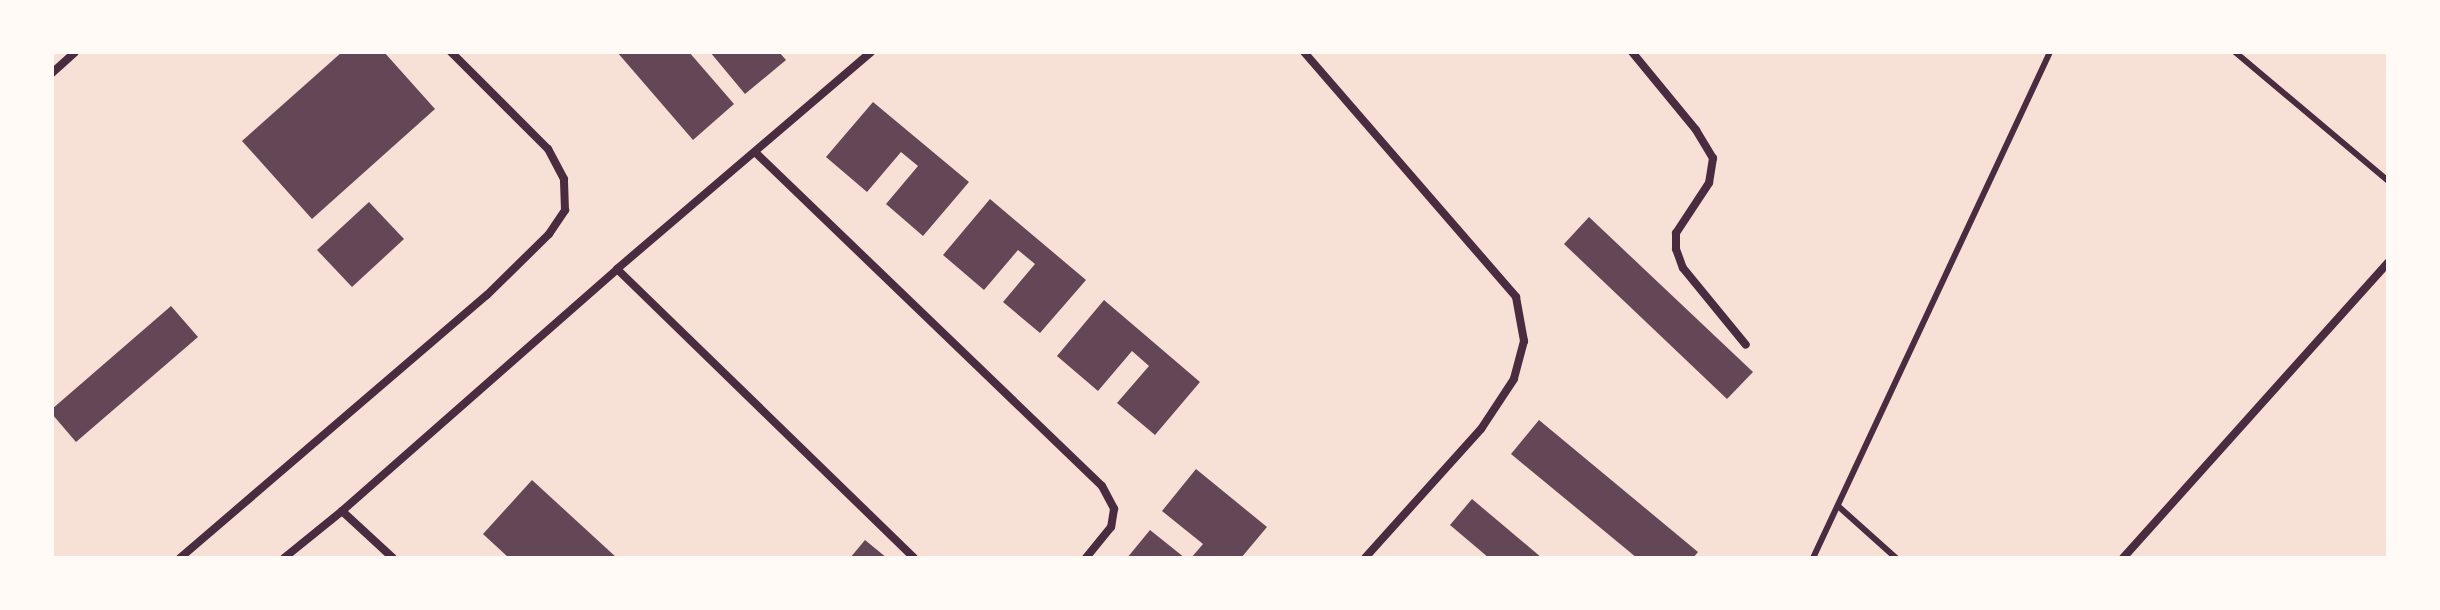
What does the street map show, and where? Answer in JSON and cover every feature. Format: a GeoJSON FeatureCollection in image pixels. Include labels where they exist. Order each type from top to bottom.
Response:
{"type":"FeatureCollection","features":[{"type":"Feature","properties":{"kind":"street"},"geometry":{"type":"LineString","coordinates":[[52,73],[75,52]]}},
{"type":"Feature","properties":{"kind":"street"},"geometry":{"type":"LineString","coordinates":[[180,558],[487,295],[549,234],[565,210],[564,179],[548,149],[451,52]]}},
{"type":"Feature","properties":{"kind":"street"},"geometry":{"type":"LineString","coordinates":[[284,558],[871,52]]}},
{"type":"Feature","properties":{"kind":"street"},"geometry":{"type":"LineString","coordinates":[[1304,52],[1516,297],[1524,341],[1514,379],[1481,429],[1365,558]]}},
{"type":"Feature","properties":{"kind":"street"},"geometry":{"type":"LineString","coordinates":[[1632,52],[1696,130],[1713,158],[1709,183],[1676,233],[1676,249],[1683,268],[1746,345]]}},
{"type":"Feature","properties":{"kind":"street"},"geometry":{"type":"LineString","coordinates":[[756,153],[1102,486],[1114,509],[1111,527],[1086,558]]}},
{"type":"Feature","properties":{"kind":"street"},"geometry":{"type":"LineString","coordinates":[[2123,558],[2388,263]]}},
{"type":"Feature","properties":{"kind":"street"},"geometry":{"type":"LineString","coordinates":[[617,269],[914,558]]}},
{"type":"Feature","properties":{"kind":"street"},"geometry":{"type":"LineString","coordinates":[[342,511],[393,558]]}},
{"type":"Feature","properties":{"kind":"lane"},"geometry":{"type":"LineString","coordinates":[[1813,558],[2050,52]]}},
{"type":"Feature","properties":{"kind":"lane"},"geometry":{"type":"LineString","coordinates":[[2235,52],[2388,181]]}},
{"type":"Feature","properties":{"kind":"lane"},"geometry":{"type":"LineString","coordinates":[[1838,506],[1896,558]]}},
{"type":"Feature","properties":{"kind":"building"},"geometry":{"type":"Polygon","coordinates":[[[342,52],[384,52],[435,109],[312,219],[242,141],[342,52]]]}},
{"type":"Feature","properties":{"kind":"building"},"geometry":{"type":"Polygon","coordinates":[[[617,52],[689,52],[734,104],[693,140],[617,52]]]}},
{"type":"Feature","properties":{"kind":"building"},"geometry":{"type":"Polygon","coordinates":[[[710,52],[779,52],[786,60],[745,94],[710,52]]]}},
{"type":"Feature","properties":{"kind":"building"},"geometry":{"type":"Polygon","coordinates":[[[873,102],[969,182],[923,236],[886,204],[918,166],[901,152],[867,192],[826,157],[873,102]]]}},
{"type":"Feature","properties":{"kind":"building"},"geometry":{"type":"Polygon","coordinates":[[[990,199],[1086,280],[1040,333],[1003,302],[1035,264],[1018,250],[984,290],[943,255],[990,199]]]}},
{"type":"Feature","properties":{"kind":"building"},"geometry":{"type":"Polygon","coordinates":[[[369,202],[404,239],[352,287],[317,250],[369,202]]]}},
{"type":"Feature","properties":{"kind":"building"},"geometry":{"type":"Polygon","coordinates":[[[1589,217],[1753,372],[1727,399],[1564,244],[1589,217]]]}},
{"type":"Feature","properties":{"kind":"building"},"geometry":{"type":"Polygon","coordinates":[[[1104,300],[1200,382],[1155,435],[1117,403],[1149,366],[1132,351],[1098,391],[1057,356],[1104,300]]]}},
{"type":"Feature","properties":{"kind":"building"},"geometry":{"type":"Polygon","coordinates":[[[171,306],[198,337],[76,442],[52,414],[52,409],[171,306]]]}},
{"type":"Feature","properties":{"kind":"building"},"geometry":{"type":"Polygon","coordinates":[[[1539,420],[1698,552],[1693,558],[1637,558],[1511,454],[1539,420]]]}},
{"type":"Feature","properties":{"kind":"building"},"geometry":{"type":"Polygon","coordinates":[[[1196,469],[1267,527],[1241,558],[1191,558],[1203,544],[1162,511],[1196,469]]]}},
{"type":"Feature","properties":{"kind":"building"},"geometry":{"type":"Polygon","coordinates":[[[532,480],[617,558],[509,558],[483,534],[532,480]]]}},
{"type":"Feature","properties":{"kind":"building"},"geometry":{"type":"Polygon","coordinates":[[[1472,499],[1542,558],[1489,558],[1450,525],[1472,499]]]}},
{"type":"Feature","properties":{"kind":"building"},"geometry":{"type":"Polygon","coordinates":[[[1150,530],[1185,558],[1127,558],[1150,530]]]}},
{"type":"Feature","properties":{"kind":"building"},"geometry":{"type":"Polygon","coordinates":[[[865,540],[887,558],[850,558],[865,540]]]}}]}
